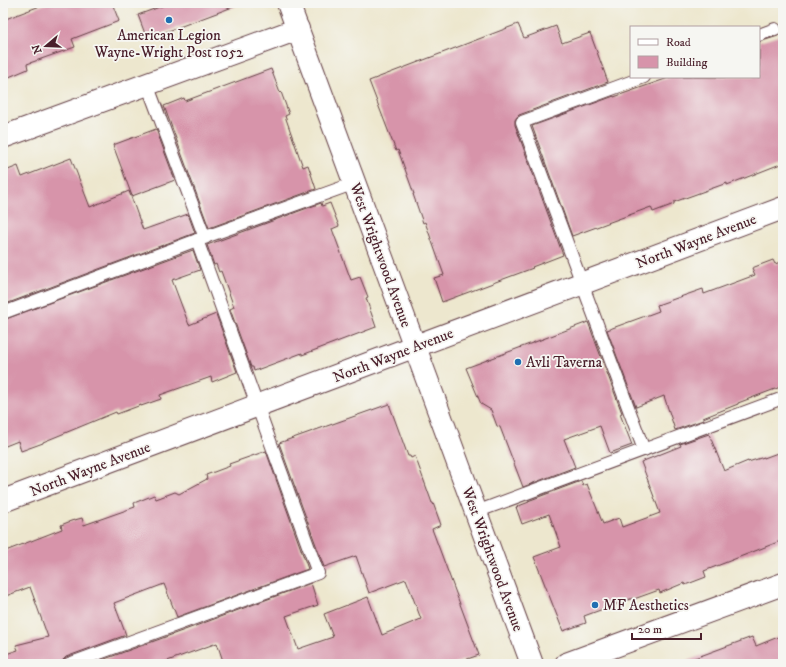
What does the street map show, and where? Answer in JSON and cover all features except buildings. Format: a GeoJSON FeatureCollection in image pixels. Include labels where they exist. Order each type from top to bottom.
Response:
{"type":"FeatureCollection","features":[{"type":"Feature","properties":{"kind":"street","name":"West Wrightwood Avenue"},"geometry":{"type":"LineString","coordinates":[[288,3],[532,664]]}},
{"type":"Feature","properties":{"kind":"street"},"geometry":{"type":"LineString","coordinates":[[3,137],[298,29]]}},
{"type":"Feature","properties":{"kind":"street","name":"North Wayne Avenue"},"geometry":{"type":"LineString","coordinates":[[3,501],[783,208]]}},
{"type":"Feature","properties":{"kind":"street"},"geometry":{"type":"LineString","coordinates":[[566,664],[783,584]]}},
{"type":"Feature","properties":{"kind":"lane"},"geometry":{"type":"LineString","coordinates":[[760,35],[775,29]]}},
{"type":"Feature","properties":{"kind":"lane"},"geometry":{"type":"LineString","coordinates":[[641,78],[522,122],[644,450]]}},
{"type":"Feature","properties":{"kind":"lane"},"geometry":{"type":"LineString","coordinates":[[69,664],[318,574],[257,406],[148,84]]}},
{"type":"Feature","properties":{"kind":"lane"},"geometry":{"type":"LineString","coordinates":[[3,313],[354,183]]}},
{"type":"Feature","properties":{"kind":"lane"},"geometry":{"type":"LineString","coordinates":[[476,512],[783,398]]}},
{"type":"Feature","properties":{"kind":"place","name":"American Legion Wayne-Wright Post 1052"},"geometry":{"type":"Point","coordinates":[169,20]}},
{"type":"Feature","properties":{"kind":"place","name":"Avli Taverna"},"geometry":{"type":"Point","coordinates":[518,362]}},
{"type":"Feature","properties":{"kind":"place","name":"MF Aesthetics"},"geometry":{"type":"Point","coordinates":[595,605]}}]}
